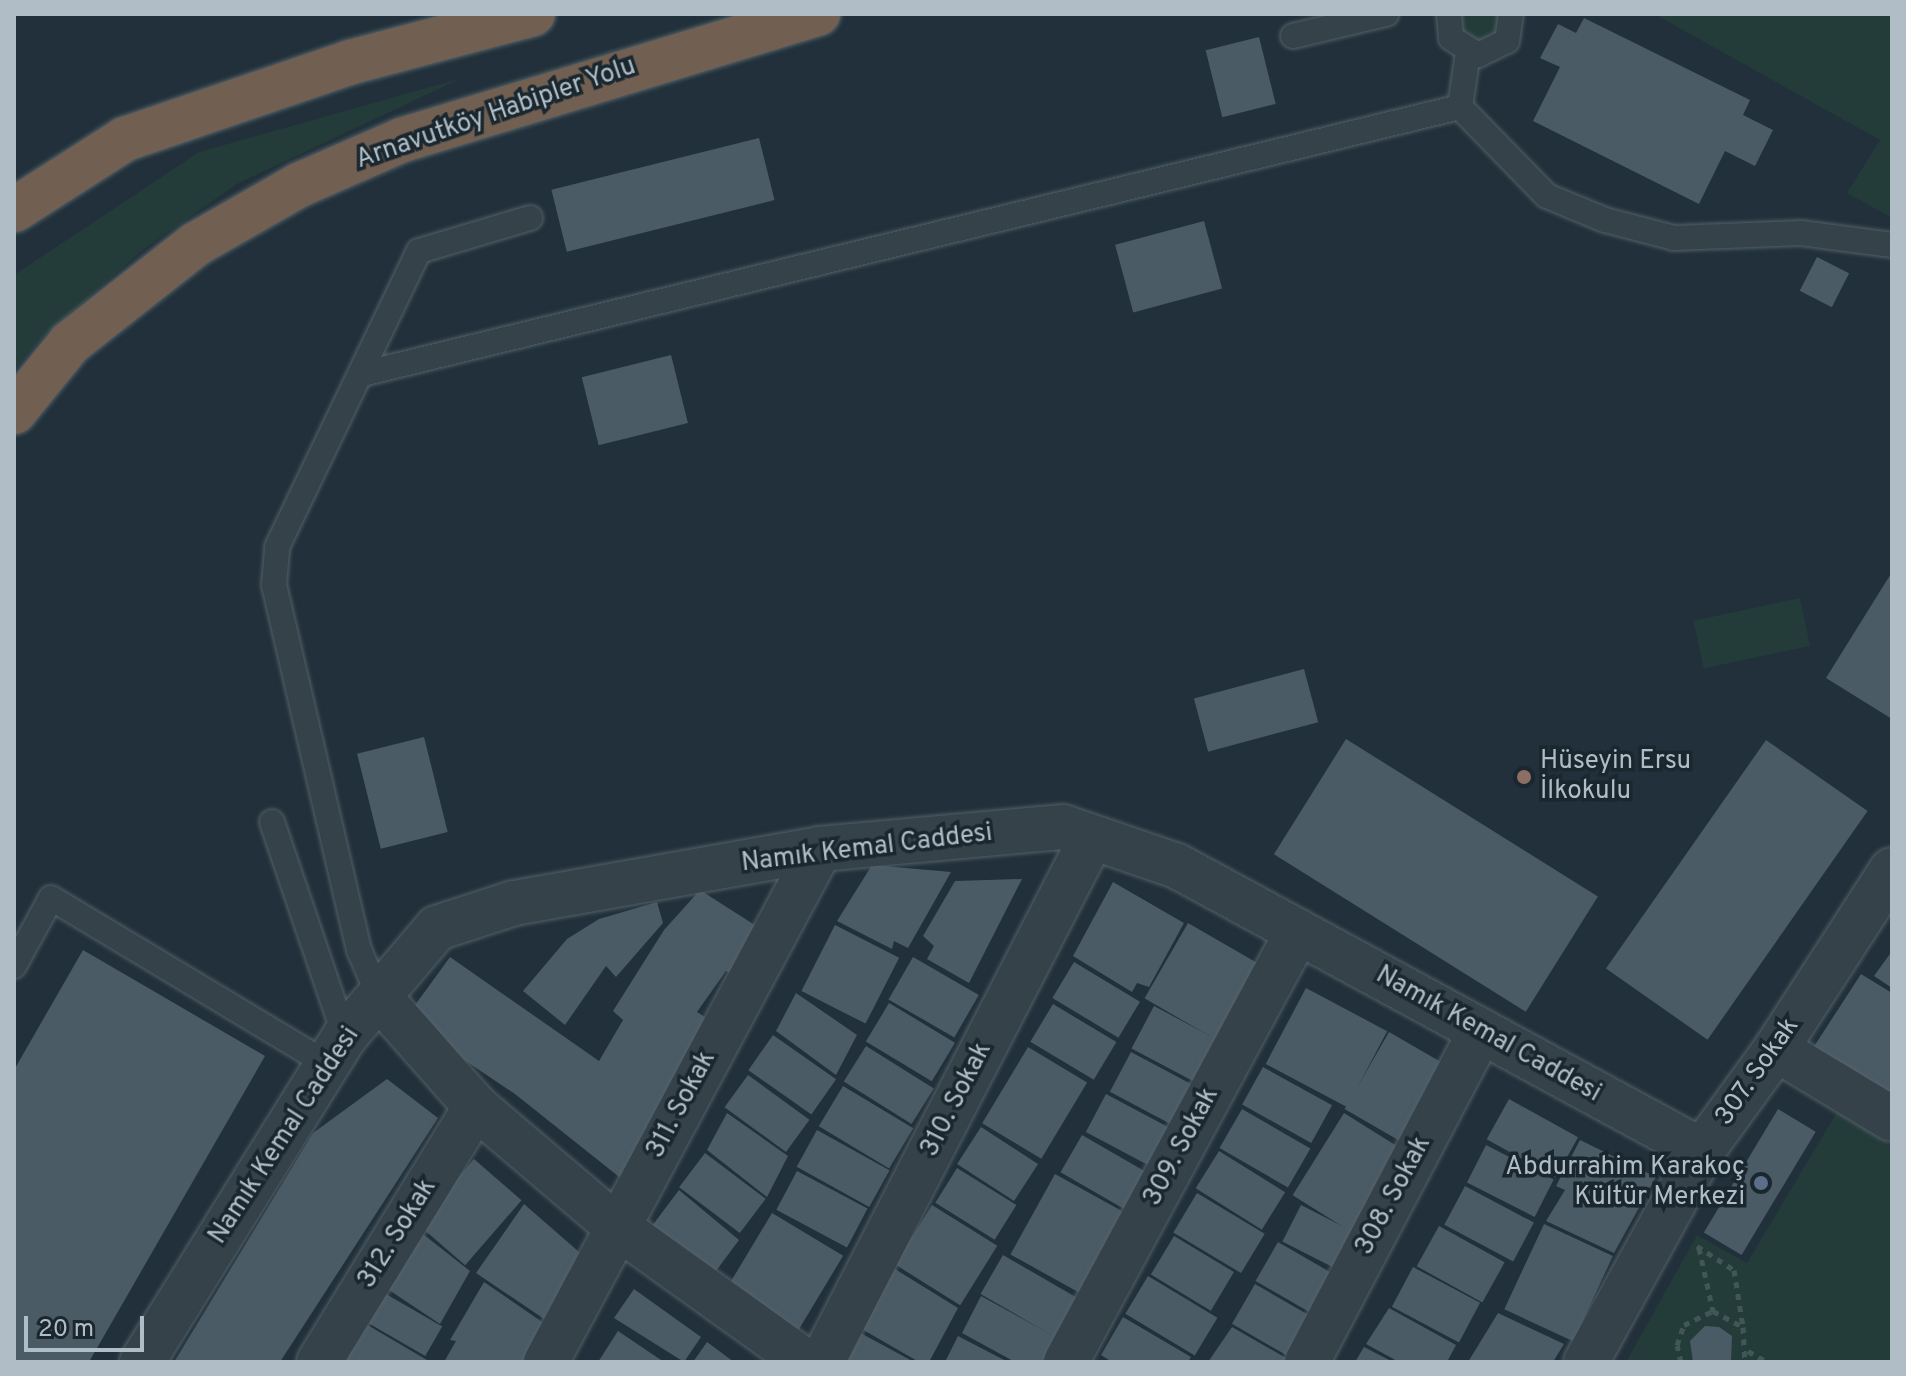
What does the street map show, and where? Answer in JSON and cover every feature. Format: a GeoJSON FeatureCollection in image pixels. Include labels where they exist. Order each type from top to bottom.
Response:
{"type":"FeatureCollection","features":[{"type":"Feature","properties":{"kind":"highway"},"geometry":{"type":"LineString","coordinates":[[14,210],[125,139],[351,62],[533,14]]}},
{"type":"Feature","properties":{"kind":"highway","name":"Arnavutköy Habipler Yolu"},"geometry":{"type":"LineString","coordinates":[[14,412],[70,343],[196,244],[299,185],[402,140],[818,14]]}},
{"type":"Feature","properties":{"kind":"street","name":"Namık Kemal Caddesi"},"geometry":{"type":"LineString","coordinates":[[142,1362],[336,1050],[437,928],[514,903],[820,849],[1063,827],[1177,866],[1702,1151]]}},
{"type":"Feature","properties":{"kind":"street","name":"310. Sokak"},"geometry":{"type":"LineString","coordinates":[[822,1362],[1092,837]]}},
{"type":"Feature","properties":{"kind":"street","name":"311. Sokak"},"geometry":{"type":"LineString","coordinates":[[546,1362],[820,849]]}},
{"type":"Feature","properties":{"kind":"street","name":"307. Sokak"},"geometry":{"type":"LineString","coordinates":[[1586,1362],[1702,1151],[1776,1049],[1892,870]]}},
{"type":"Feature","properties":{"kind":"street","name":"309. Sokak"},"geometry":{"type":"LineString","coordinates":[[1066,1362],[1298,931]]}},
{"type":"Feature","properties":{"kind":"street"},"geometry":{"type":"LineString","coordinates":[[380,998],[476,1107],[616,1226],[806,1362]]}},
{"type":"Feature","properties":{"kind":"street","name":"308. Sokak"},"geometry":{"type":"LineString","coordinates":[[1307,1362],[1481,1031]]}},
{"type":"Feature","properties":{"kind":"street"},"geometry":{"type":"LineString","coordinates":[[1776,1049],[1892,1119]]}},
{"type":"Feature","properties":{"kind":"street","name":"312. Sokak"},"geometry":{"type":"LineString","coordinates":[[319,1362],[476,1107]]}},
{"type":"Feature","properties":{"kind":"lane"},"geometry":{"type":"LineString","coordinates":[[1293,36],[1386,14]]}},
{"type":"Feature","properties":{"kind":"lane"},"geometry":{"type":"LineString","coordinates":[[1449,14],[1451,38],[1468,53],[1499,49],[1512,31],[1511,14]]}},
{"type":"Feature","properties":{"kind":"lane"},"geometry":{"type":"LineString","coordinates":[[1460,107],[1468,53]]}},
{"type":"Feature","properties":{"kind":"lane"},"geometry":{"type":"LineString","coordinates":[[1460,107],[1547,196],[1605,220],[1674,238],[1801,233],[1892,245]]}},
{"type":"Feature","properties":{"kind":"lane"},"geometry":{"type":"LineString","coordinates":[[362,374],[1460,107]]}},
{"type":"Feature","properties":{"kind":"lane"},"geometry":{"type":"LineString","coordinates":[[380,998],[359,950],[274,585],[277,547],[419,251],[530,218]]}},
{"type":"Feature","properties":{"kind":"lane"},"geometry":{"type":"LineString","coordinates":[[272,822],[336,1050]]}},
{"type":"Feature","properties":{"kind":"lane"},"geometry":{"type":"LineString","coordinates":[[14,966],[51,898],[336,1050]]}},
{"type":"Feature","properties":{"kind":"path"},"geometry":{"type":"LineString","coordinates":[[1713,1311],[1699,1247],[1734,1270],[1748,1351],[1745,1362]]}},
{"type":"Feature","properties":{"kind":"path"},"geometry":{"type":"LineString","coordinates":[[1681,1362],[1677,1345],[1684,1325],[1713,1311],[1735,1318],[1743,1327]]}},
{"type":"Feature","properties":{"kind":"path"},"geometry":{"type":"LineString","coordinates":[[1748,1351],[1767,1362]]}},
{"type":"Feature","properties":{"kind":"green space"},"geometry":{"type":"Polygon","coordinates":[[[1457,14],[1503,14],[1500,39],[1464,44],[1457,14]]]}},
{"type":"Feature","properties":{"kind":"green space"},"geometry":{"type":"Polygon","coordinates":[[[1654,14],[1892,14],[1892,218],[1847,193],[1880,140],[1654,14]]]}},
{"type":"Feature","properties":{"kind":"green space"},"geometry":{"type":"Polygon","coordinates":[[[462,78],[237,184],[144,249],[41,339],[14,371],[14,275],[199,152],[462,78]]]}},
{"type":"Feature","properties":{"kind":"green space"},"geometry":{"type":"Polygon","coordinates":[[[1800,598],[1810,646],[1704,669],[1693,621],[1800,598]]]}},
{"type":"Feature","properties":{"kind":"green space"},"geometry":{"type":"Polygon","coordinates":[[[1837,1112],[1892,1145],[1892,1362],[1626,1362],[1697,1235],[1747,1263],[1837,1112]]]}},
{"type":"Feature","properties":{"kind":"building"},"geometry":{"type":"Polygon","coordinates":[[[1584,18],[1750,100],[1743,115],[1773,130],[1755,166],[1725,151],[1699,204],[1533,121],[1560,67],[1540,58],[1558,24],[1576,33],[1584,18]]]}},
{"type":"Feature","properties":{"kind":"building"},"geometry":{"type":"Polygon","coordinates":[[[1259,37],[1276,104],[1222,117],[1206,50],[1259,37]]]}},
{"type":"Feature","properties":{"kind":"building"},"geometry":{"type":"Polygon","coordinates":[[[759,138],[774,200],[567,252],[551,190],[759,138]]]}},
{"type":"Feature","properties":{"kind":"building"},"geometry":{"type":"Polygon","coordinates":[[[1204,221],[1222,289],[1133,312],[1115,245],[1204,221]]]}},
{"type":"Feature","properties":{"kind":"building"},"geometry":{"type":"Polygon","coordinates":[[[1817,257],[1849,273],[1832,307],[1800,291],[1817,257]]]}},
{"type":"Feature","properties":{"kind":"building"},"geometry":{"type":"Polygon","coordinates":[[[671,355],[688,423],[599,445],[582,377],[671,355]]]}},
{"type":"Feature","properties":{"kind":"building"},"geometry":{"type":"Polygon","coordinates":[[[1892,572],[1892,719],[1826,678],[1892,572]]]}},
{"type":"Feature","properties":{"kind":"building"},"geometry":{"type":"Polygon","coordinates":[[[1304,669],[1318,722],[1208,752],[1194,699],[1304,669]]]}},
{"type":"Feature","properties":{"kind":"building"},"geometry":{"type":"Polygon","coordinates":[[[424,737],[448,832],[381,849],[357,754],[424,737]]]}},
{"type":"Feature","properties":{"kind":"building"},"geometry":{"type":"Polygon","coordinates":[[[1346,739],[1598,896],[1526,1012],[1274,854],[1346,739]]]}},
{"type":"Feature","properties":{"kind":"building"},"geometry":{"type":"Polygon","coordinates":[[[1766,740],[1868,811],[1708,1040],[1606,969],[1766,740]]]}},
{"type":"Feature","properties":{"kind":"building"},"geometry":{"type":"Polygon","coordinates":[[[872,865],[951,872],[908,948],[894,941],[892,949],[837,921],[872,865]]]}},
{"type":"Feature","properties":{"kind":"building"},"geometry":{"type":"Polygon","coordinates":[[[1022,879],[969,983],[927,959],[934,946],[923,936],[955,881],[1022,879]]]}},
{"type":"Feature","properties":{"kind":"building"},"geometry":{"type":"Polygon","coordinates":[[[1113,882],[1184,923],[1149,987],[1137,983],[1132,992],[1073,956],[1113,882]]]}},
{"type":"Feature","properties":{"kind":"building"},"geometry":{"type":"Polygon","coordinates":[[[700,890],[761,929],[737,977],[726,971],[697,1012],[716,1024],[623,1180],[515,1094],[451,1051],[410,1012],[450,957],[599,1061],[623,1020],[613,1011],[664,930],[700,890]]]}},
{"type":"Feature","properties":{"kind":"building"},"geometry":{"type":"Polygon","coordinates":[[[657,902],[663,923],[616,977],[606,966],[565,1025],[523,991],[567,939],[599,919],[657,902]]]}},
{"type":"Feature","properties":{"kind":"building"},"geometry":{"type":"Polygon","coordinates":[[[1188,923],[1262,966],[1219,1041],[1144,998],[1188,923]]]}},
{"type":"Feature","properties":{"kind":"building"},"geometry":{"type":"Polygon","coordinates":[[[835,925],[899,958],[866,1024],[801,991],[835,925]]]}},
{"type":"Feature","properties":{"kind":"building"},"geometry":{"type":"Polygon","coordinates":[[[83,950],[265,1056],[89,1362],[14,1362],[14,1070],[83,950]]]}},
{"type":"Feature","properties":{"kind":"building"},"geometry":{"type":"Polygon","coordinates":[[[1892,951],[1892,988],[1874,976],[1892,951]]]}},
{"type":"Feature","properties":{"kind":"building"},"geometry":{"type":"Polygon","coordinates":[[[913,957],[979,995],[954,1037],[888,999],[913,957]]]}},
{"type":"Feature","properties":{"kind":"building"},"geometry":{"type":"Polygon","coordinates":[[[1074,962],[1140,1002],[1118,1038],[1052,998],[1074,962]]]}},
{"type":"Feature","properties":{"kind":"building"},"geometry":{"type":"Polygon","coordinates":[[[1861,974],[1892,993],[1892,1093],[1813,1048],[1861,974]]]}},
{"type":"Feature","properties":{"kind":"building"},"geometry":{"type":"Polygon","coordinates":[[[1306,988],[1387,1031],[1347,1107],[1266,1064],[1306,988]]]}},
{"type":"Feature","properties":{"kind":"building"},"geometry":{"type":"Polygon","coordinates":[[[796,993],[857,1035],[836,1075],[776,1031],[796,993]]]}},
{"type":"Feature","properties":{"kind":"building"},"geometry":{"type":"Polygon","coordinates":[[[889,1003],[955,1043],[932,1081],[866,1042],[889,1003]]]}},
{"type":"Feature","properties":{"kind":"building"},"geometry":{"type":"Polygon","coordinates":[[[1053,1004],[1116,1042],[1094,1080],[1030,1042],[1053,1004]]]}},
{"type":"Feature","properties":{"kind":"building"},"geometry":{"type":"Polygon","coordinates":[[[1154,1006],[1221,1042],[1199,1084],[1131,1048],[1154,1006]]]}},
{"type":"Feature","properties":{"kind":"building"},"geometry":{"type":"Polygon","coordinates":[[[1389,1032],[1453,1069],[1409,1146],[1344,1109],[1389,1032]]]}},
{"type":"Feature","properties":{"kind":"building"},"geometry":{"type":"Polygon","coordinates":[[[773,1035],[836,1079],[811,1114],[748,1070],[773,1035]]]}},
{"type":"Feature","properties":{"kind":"building"},"geometry":{"type":"Polygon","coordinates":[[[866,1046],[934,1088],[912,1124],[844,1082],[866,1046]]]}},
{"type":"Feature","properties":{"kind":"building"},"geometry":{"type":"Polygon","coordinates":[[[1028,1047],[1087,1083],[1041,1159],[982,1123],[1028,1047]]]}},
{"type":"Feature","properties":{"kind":"building"},"geometry":{"type":"Polygon","coordinates":[[[1131,1052],[1196,1087],[1175,1126],[1110,1092],[1131,1052]]]}},
{"type":"Feature","properties":{"kind":"building"},"geometry":{"type":"Polygon","coordinates":[[[1263,1067],[1332,1105],[1311,1143],[1242,1105],[1263,1067]]]}},
{"type":"Feature","properties":{"kind":"building"},"geometry":{"type":"Polygon","coordinates":[[[748,1075],[809,1120],[786,1152],[724,1107],[748,1075]]]}},
{"type":"Feature","properties":{"kind":"building"},"geometry":{"type":"Polygon","coordinates":[[[387,1079],[438,1118],[280,1362],[174,1362],[313,1133],[387,1079]]]}},
{"type":"Feature","properties":{"kind":"building"},"geometry":{"type":"Polygon","coordinates":[[[843,1086],[913,1128],[889,1169],[819,1126],[843,1086]]]}},
{"type":"Feature","properties":{"kind":"building"},"geometry":{"type":"Polygon","coordinates":[[[1106,1094],[1171,1129],[1151,1167],[1086,1132],[1106,1094]]]}},
{"type":"Feature","properties":{"kind":"building"},"geometry":{"type":"Polygon","coordinates":[[[1509,1099],[1578,1137],[1556,1178],[1487,1139],[1509,1099]]]}},
{"type":"Feature","properties":{"kind":"building"},"geometry":{"type":"Polygon","coordinates":[[[1242,1109],[1310,1148],[1288,1187],[1220,1148],[1242,1109]]]}},
{"type":"Feature","properties":{"kind":"building","name":"Abdurrahim Karakoç Kültür Merkezi"},"geometry":{"type":"Polygon","coordinates":[[[1778,1109],[1816,1132],[1742,1255],[1704,1232],[1778,1109]]]}},
{"type":"Feature","properties":{"kind":"building"},"geometry":{"type":"Polygon","coordinates":[[[727,1113],[788,1156],[767,1197],[707,1150],[727,1113]]]}},
{"type":"Feature","properties":{"kind":"building"},"geometry":{"type":"Polygon","coordinates":[[[1344,1113],[1408,1153],[1356,1235],[1293,1195],[1344,1113]]]}},
{"type":"Feature","properties":{"kind":"building"},"geometry":{"type":"Polygon","coordinates":[[[981,1127],[1038,1164],[1014,1201],[957,1164],[981,1127]]]}},
{"type":"Feature","properties":{"kind":"building"},"geometry":{"type":"Polygon","coordinates":[[[817,1130],[890,1170],[869,1207],[797,1167],[817,1130]]]}},
{"type":"Feature","properties":{"kind":"building"},"geometry":{"type":"Polygon","coordinates":[[[1082,1135],[1147,1172],[1125,1210],[1060,1172],[1082,1135]]]}},
{"type":"Feature","properties":{"kind":"building"},"geometry":{"type":"Polygon","coordinates":[[[1580,1140],[1656,1177],[1614,1253],[1546,1221],[1565,1190],[1556,1186],[1580,1140]]]}},
{"type":"Feature","properties":{"kind":"building"},"geometry":{"type":"Polygon","coordinates":[[[1486,1145],[1554,1180],[1535,1217],[1467,1182],[1486,1145]]]}},
{"type":"Feature","properties":{"kind":"building"},"geometry":{"type":"Polygon","coordinates":[[[1219,1151],[1285,1192],[1262,1230],[1196,1188],[1219,1151]]]}},
{"type":"Feature","properties":{"kind":"building"},"geometry":{"type":"Polygon","coordinates":[[[705,1153],[766,1199],[740,1233],[679,1187],[705,1153]]]}},
{"type":"Feature","properties":{"kind":"building"},"geometry":{"type":"Polygon","coordinates":[[[474,1159],[522,1200],[465,1265],[418,1224],[474,1159]]]}},
{"type":"Feature","properties":{"kind":"building"},"geometry":{"type":"Polygon","coordinates":[[[957,1168],[1016,1205],[995,1240],[935,1203],[957,1168]]]}},
{"type":"Feature","properties":{"kind":"building"},"geometry":{"type":"Polygon","coordinates":[[[797,1171],[868,1209],[847,1247],[776,1210],[797,1171]]]}},
{"type":"Feature","properties":{"kind":"building"},"geometry":{"type":"Polygon","coordinates":[[[1055,1174],[1124,1212],[1079,1293],[1010,1254],[1055,1174]]]}},
{"type":"Feature","properties":{"kind":"building"},"geometry":{"type":"Polygon","coordinates":[[[1465,1186],[1534,1223],[1513,1261],[1444,1225],[1465,1186]]]}},
{"type":"Feature","properties":{"kind":"building"},"geometry":{"type":"Polygon","coordinates":[[[679,1190],[739,1240],[713,1275],[646,1234],[679,1190]]]}},
{"type":"Feature","properties":{"kind":"building"},"geometry":{"type":"Polygon","coordinates":[[[1197,1193],[1265,1234],[1241,1273],[1173,1232],[1197,1193]]]}},
{"type":"Feature","properties":{"kind":"building"},"geometry":{"type":"Polygon","coordinates":[[[524,1204],[586,1258],[553,1325],[476,1273],[524,1204]]]}},
{"type":"Feature","properties":{"kind":"building"},"geometry":{"type":"Polygon","coordinates":[[[932,1205],[997,1246],[960,1305],[895,1264],[932,1205]]]}},
{"type":"Feature","properties":{"kind":"building"},"geometry":{"type":"Polygon","coordinates":[[[1301,1205],[1364,1237],[1346,1274],[1282,1242],[1301,1205]]]}},
{"type":"Feature","properties":{"kind":"building"},"geometry":{"type":"Polygon","coordinates":[[[772,1213],[843,1256],[798,1330],[727,1288],[772,1213]]]}},
{"type":"Feature","properties":{"kind":"building"},"geometry":{"type":"Polygon","coordinates":[[[1544,1224],[1613,1256],[1573,1341],[1504,1309],[1544,1224]]]}},
{"type":"Feature","properties":{"kind":"building"},"geometry":{"type":"Polygon","coordinates":[[[1439,1226],[1505,1262],[1482,1303],[1417,1266],[1439,1226]]]}},
{"type":"Feature","properties":{"kind":"building"},"geometry":{"type":"Polygon","coordinates":[[[414,1227],[470,1271],[440,1324],[383,1286],[414,1227]]]}},
{"type":"Feature","properties":{"kind":"building"},"geometry":{"type":"Polygon","coordinates":[[[1174,1236],[1234,1272],[1211,1311],[1151,1275],[1174,1236]]]}},
{"type":"Feature","properties":{"kind":"building"},"geometry":{"type":"Polygon","coordinates":[[[1278,1242],[1343,1280],[1320,1318],[1256,1281],[1278,1242]]]}},
{"type":"Feature","properties":{"kind":"building"},"geometry":{"type":"Polygon","coordinates":[[[1003,1255],[1078,1298],[1056,1337],[980,1294],[1003,1255]]]}},
{"type":"Feature","properties":{"kind":"building"},"geometry":{"type":"Polygon","coordinates":[[[1413,1267],[1480,1303],[1459,1342],[1392,1307],[1413,1267]]]}},
{"type":"Feature","properties":{"kind":"building"},"geometry":{"type":"Polygon","coordinates":[[[895,1269],[958,1308],[929,1362],[919,1362],[860,1328],[895,1269]]]}},
{"type":"Feature","properties":{"kind":"building"},"geometry":{"type":"Polygon","coordinates":[[[1148,1276],[1217,1318],[1195,1355],[1125,1314],[1148,1276]]]}},
{"type":"Feature","properties":{"kind":"building"},"geometry":{"type":"Polygon","coordinates":[[[484,1282],[551,1328],[532,1362],[444,1362],[456,1341],[450,1340],[484,1282]]]}},
{"type":"Feature","properties":{"kind":"building"},"geometry":{"type":"Polygon","coordinates":[[[1255,1284],[1318,1320],[1295,1360],[1232,1324],[1255,1284]]]}},
{"type":"Feature","properties":{"kind":"building"},"geometry":{"type":"Polygon","coordinates":[[[634,1289],[701,1337],[684,1362],[614,1318],[634,1289]]]}},
{"type":"Feature","properties":{"kind":"building"},"geometry":{"type":"Polygon","coordinates":[[[379,1290],[442,1326],[425,1356],[362,1319],[379,1290]]]}},
{"type":"Feature","properties":{"kind":"building"},"geometry":{"type":"Polygon","coordinates":[[[981,1296],[1056,1337],[1042,1362],[1015,1362],[962,1333],[981,1296]]]}},
{"type":"Feature","properties":{"kind":"building"},"geometry":{"type":"Polygon","coordinates":[[[1389,1308],[1456,1345],[1447,1362],[1399,1362],[1366,1344],[1389,1308]]]}},
{"type":"Feature","properties":{"kind":"building"},"geometry":{"type":"Polygon","coordinates":[[[1498,1313],[1564,1344],[1553,1362],[1468,1362],[1498,1313]]]}},
{"type":"Feature","properties":{"kind":"building"},"geometry":{"type":"Polygon","coordinates":[[[1123,1317],[1191,1357],[1188,1362],[1112,1362],[1101,1355],[1123,1317]]]}},
{"type":"Feature","properties":{"kind":"building"},"geometry":{"type":"Polygon","coordinates":[[[359,1320],[427,1360],[426,1362],[334,1362],[359,1320]]]}},
{"type":"Feature","properties":{"kind":"building"},"geometry":{"type":"Polygon","coordinates":[[[1705,1326],[1719,1327],[1732,1336],[1731,1362],[1693,1362],[1690,1341],[1705,1326]]]}},
{"type":"Feature","properties":{"kind":"building"},"geometry":{"type":"Polygon","coordinates":[[[1232,1327],[1293,1362],[1208,1362],[1232,1327]]]}},
{"type":"Feature","properties":{"kind":"building"},"geometry":{"type":"Polygon","coordinates":[[[855,1330],[914,1362],[838,1362],[855,1330]]]}},
{"type":"Feature","properties":{"kind":"building"},"geometry":{"type":"Polygon","coordinates":[[[618,1331],[664,1362],[598,1362],[618,1331]]]}},
{"type":"Feature","properties":{"kind":"building"},"geometry":{"type":"Polygon","coordinates":[[[958,1336],[1008,1362],[945,1362],[958,1336]]]}},
{"type":"Feature","properties":{"kind":"building"},"geometry":{"type":"Polygon","coordinates":[[[707,1342],[734,1362],[693,1362],[707,1342]]]}},
{"type":"Feature","properties":{"kind":"building"},"geometry":{"type":"Polygon","coordinates":[[[1364,1347],[1393,1362],[1355,1362],[1364,1347]]]}},
{"type":"Feature","properties":{"kind":"place","name":"Hüseyin Ersu İlkokulu"},"geometry":{"type":"Point","coordinates":[1524,777]}},
{"type":"Feature","properties":{"kind":"place","name":"Abdurrahim Karakoç Kültür Merkezi"},"geometry":{"type":"Point","coordinates":[1761,1183]}}]}
